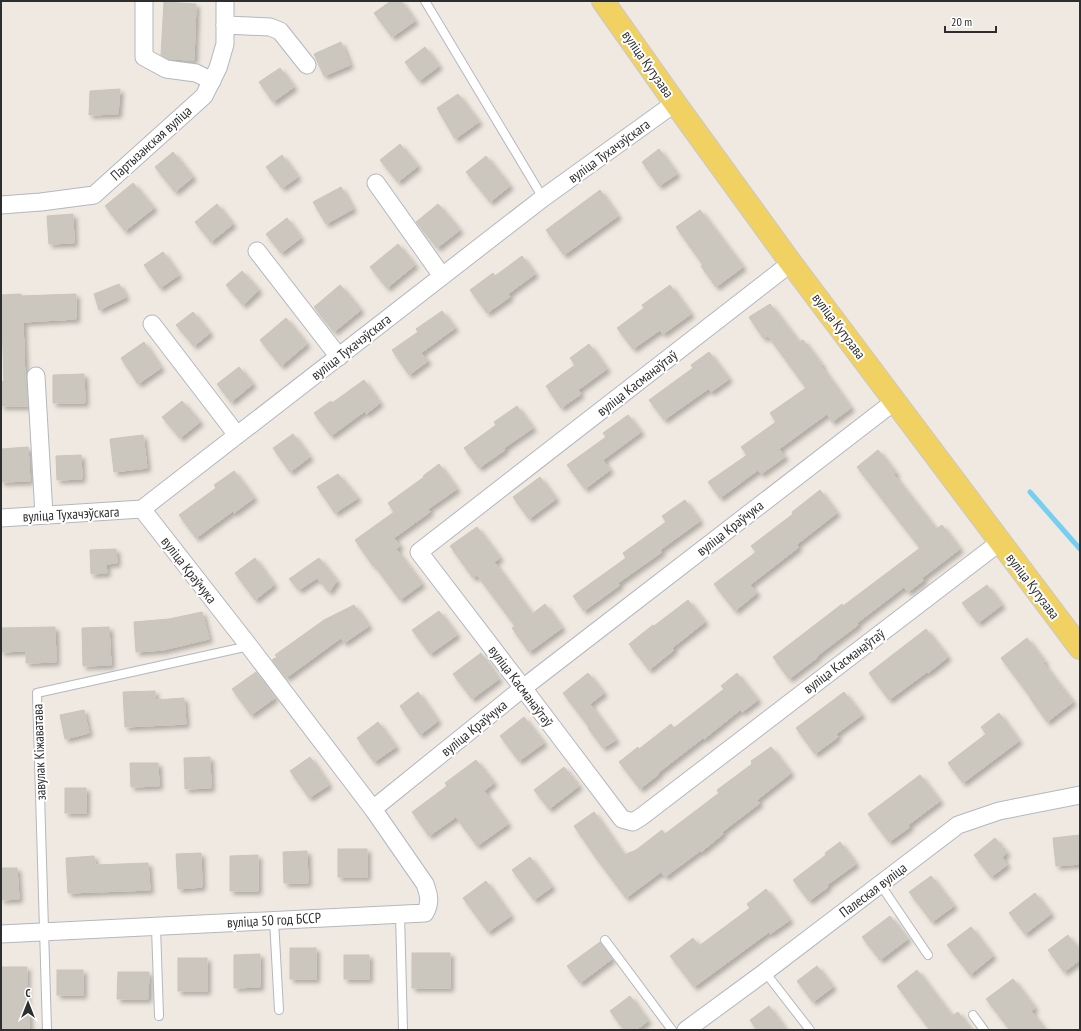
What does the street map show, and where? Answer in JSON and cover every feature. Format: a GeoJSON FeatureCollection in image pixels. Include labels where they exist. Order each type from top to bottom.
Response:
{"type":"FeatureCollection","features":[{"type":"Feature","properties":{"kind":"main road","name":"вуліца Кутузава"},"geometry":{"type":"LineString","coordinates":[[603,1],[791,263],[1080,648]]}},
{"type":"Feature","properties":{"kind":"street"},"geometry":{"type":"LineString","coordinates":[[144,1],[144,57],[166,69],[196,73],[212,81]]}},
{"type":"Feature","properties":{"kind":"street","name":"Партызанская вуліца"},"geometry":{"type":"LineString","coordinates":[[1,205],[41,202],[94,195],[204,96],[218,68],[225,44],[226,1]]}},
{"type":"Feature","properties":{"kind":"street"},"geometry":{"type":"LineString","coordinates":[[225,25],[270,28],[280,31],[307,65]]}},
{"type":"Feature","properties":{"kind":"street","name":"вуліца Тухачэўскага"},"geometry":{"type":"LineString","coordinates":[[1,518],[142,509],[543,198],[675,103]]}},
{"type":"Feature","properties":{"kind":"street"},"geometry":{"type":"LineString","coordinates":[[376,183],[442,276]]}},
{"type":"Feature","properties":{"kind":"street"},"geometry":{"type":"LineString","coordinates":[[257,251],[339,356]]}},
{"type":"Feature","properties":{"kind":"street","name":"вуліца Касманаўтаў"},"geometry":{"type":"LineString","coordinates":[[791,263],[419,552],[622,819],[633,822],[1000,542]]}},
{"type":"Feature","properties":{"kind":"street"},"geometry":{"type":"LineString","coordinates":[[152,324],[237,435]]}},
{"type":"Feature","properties":{"kind":"street"},"geometry":{"type":"LineString","coordinates":[[36,376],[44,515]]}},
{"type":"Feature","properties":{"kind":"street","name":"вуліца Краўчука"},"geometry":{"type":"LineString","coordinates":[[142,509],[373,809],[523,688],[895,401]]}},
{"type":"Feature","properties":{"kind":"street","name":"Палеская вуліца"},"geometry":{"type":"LineString","coordinates":[[686,1030],[765,972],[958,825],[999,811],[1080,795]]}},
{"type":"Feature","properties":{"kind":"street","name":"вуліца 50 год БССР"},"geometry":{"type":"LineString","coordinates":[[1,934],[425,913],[429,906],[429,895],[425,884],[373,809]]}},
{"type":"Feature","properties":{"kind":"lane"},"geometry":{"type":"LineString","coordinates":[[425,1],[543,198]]}},
{"type":"Feature","properties":{"kind":"lane","name":"завулак Кіжаватава"},"geometry":{"type":"LineString","coordinates":[[44,932],[37,693],[249,646]]}},
{"type":"Feature","properties":{"kind":"lane"},"geometry":{"type":"LineString","coordinates":[[880,884],[928,955]]}},
{"type":"Feature","properties":{"kind":"lane"},"geometry":{"type":"LineString","coordinates":[[400,914],[403,1029]]}},
{"type":"Feature","properties":{"kind":"lane"},"geometry":{"type":"LineString","coordinates":[[274,920],[279,1010]]}},
{"type":"Feature","properties":{"kind":"lane"},"geometry":{"type":"LineString","coordinates":[[156,927],[159,1016]]}},
{"type":"Feature","properties":{"kind":"lane"},"geometry":{"type":"LineString","coordinates":[[44,932],[47,1030]]}},
{"type":"Feature","properties":{"kind":"lane"},"geometry":{"type":"LineString","coordinates":[[605,940],[672,1030]]}},
{"type":"Feature","properties":{"kind":"lane"},"geometry":{"type":"LineString","coordinates":[[765,972],[810,1030]]}},
{"type":"Feature","properties":{"kind":"lane"},"geometry":{"type":"LineString","coordinates":[[973,1015],[984,1030]]}},
{"type":"Feature","properties":{"kind":"building"},"geometry":{"type":"Polygon","coordinates":[[[391,1],[401,1],[415,21],[392,37],[374,13],[391,1]]]}},
{"type":"Feature","properties":{"kind":"building"},"geometry":{"type":"Polygon","coordinates":[[[164,2],[196,4],[194,60],[168,59],[161,55],[164,2]]]}},
{"type":"Feature","properties":{"kind":"building"},"geometry":{"type":"Polygon","coordinates":[[[341,42],[350,65],[324,76],[314,54],[341,42]]]}},
{"type":"Feature","properties":{"kind":"building"},"geometry":{"type":"Polygon","coordinates":[[[425,47],[439,66],[419,81],[405,62],[425,47]]]}},
{"type":"Feature","properties":{"kind":"building"},"geometry":{"type":"Polygon","coordinates":[[[280,68],[294,87],[273,102],[259,82],[280,68]]]}},
{"type":"Feature","properties":{"kind":"building"},"geometry":{"type":"Polygon","coordinates":[[[120,89],[118,114],[89,115],[90,91],[120,89]]]}},
{"type":"Feature","properties":{"kind":"building"},"geometry":{"type":"Polygon","coordinates":[[[458,94],[479,122],[455,139],[437,108],[458,94]]]}},
{"type":"Feature","properties":{"kind":"building"},"geometry":{"type":"Polygon","coordinates":[[[400,144],[418,166],[398,182],[380,160],[400,144]]]}},
{"type":"Feature","properties":{"kind":"building"},"geometry":{"type":"Polygon","coordinates":[[[659,149],[677,174],[659,186],[642,162],[659,149]]]}},
{"type":"Feature","properties":{"kind":"building"},"geometry":{"type":"Polygon","coordinates":[[[173,152],[193,177],[175,192],[155,167],[173,152]]]}},
{"type":"Feature","properties":{"kind":"building"},"geometry":{"type":"Polygon","coordinates":[[[282,155],[298,177],[282,188],[266,167],[282,155]]]}},
{"type":"Feature","properties":{"kind":"building"},"geometry":{"type":"Polygon","coordinates":[[[486,156],[510,186],[490,202],[466,172],[486,156]]]}},
{"type":"Feature","properties":{"kind":"building"},"geometry":{"type":"Polygon","coordinates":[[[133,183],[154,208],[125,231],[105,206],[133,183]]]}},
{"type":"Feature","properties":{"kind":"building"},"geometry":{"type":"Polygon","coordinates":[[[341,187],[353,209],[326,224],[313,202],[341,187]]]}},
{"type":"Feature","properties":{"kind":"building"},"geometry":{"type":"Polygon","coordinates":[[[600,190],[618,216],[564,255],[546,230],[600,190]]]}},
{"type":"Feature","properties":{"kind":"building"},"geometry":{"type":"Polygon","coordinates":[[[217,204],[233,224],[211,242],[195,222],[217,204]]]}},
{"type":"Feature","properties":{"kind":"building"},"geometry":{"type":"Polygon","coordinates":[[[438,204],[460,230],[437,248],[416,222],[438,204]]]}},
{"type":"Feature","properties":{"kind":"building"},"geometry":{"type":"Polygon","coordinates":[[[700,210],[743,267],[716,287],[701,266],[703,265],[676,227],[700,210]]]}},
{"type":"Feature","properties":{"kind":"building"},"geometry":{"type":"Polygon","coordinates":[[[73,214],[74,243],[49,244],[47,216],[73,214]]]}},
{"type":"Feature","properties":{"kind":"building"},"geometry":{"type":"Polygon","coordinates":[[[287,218],[301,238],[281,253],[266,234],[287,218]]]}},
{"type":"Feature","properties":{"kind":"building"},"geometry":{"type":"Polygon","coordinates":[[[398,244],[415,265],[387,288],[370,267],[398,244]]]}},
{"type":"Feature","properties":{"kind":"building"},"geometry":{"type":"Polygon","coordinates":[[[163,252],[179,275],[160,288],[144,265],[163,252]]]}},
{"type":"Feature","properties":{"kind":"building"},"geometry":{"type":"Polygon","coordinates":[[[522,256],[535,274],[508,294],[510,297],[487,313],[470,290],[493,273],[495,276],[522,256]]]}},
{"type":"Feature","properties":{"kind":"building"},"geometry":{"type":"Polygon","coordinates":[[[242,271],[259,290],[243,305],[226,285],[242,271]]]}},
{"type":"Feature","properties":{"kind":"building"},"geometry":{"type":"Polygon","coordinates":[[[119,284],[126,297],[99,310],[94,294],[119,284]]]}},
{"type":"Feature","properties":{"kind":"building"},"geometry":{"type":"Polygon","coordinates":[[[340,285],[361,310],[334,332],[314,307],[340,285]]]}},
{"type":"Feature","properties":{"kind":"building"},"geometry":{"type":"Polygon","coordinates":[[[670,285],[691,314],[663,334],[660,330],[633,349],[617,328],[644,308],[642,305],[670,285]]]}},
{"type":"Feature","properties":{"kind":"building"},"geometry":{"type":"Polygon","coordinates":[[[21,294],[21,296],[76,294],[76,319],[23,322],[25,380],[26,379],[28,406],[1,406],[1,382],[4,381],[1,295],[21,294]]]}},
{"type":"Feature","properties":{"kind":"building"},"geometry":{"type":"Polygon","coordinates":[[[770,304],[799,342],[803,340],[851,408],[832,422],[827,414],[779,449],[785,457],[761,474],[758,470],[720,498],[708,482],[747,455],[741,447],[776,422],[770,413],[806,388],[768,336],[763,338],[749,317],[770,304]]]}},
{"type":"Feature","properties":{"kind":"building"},"geometry":{"type":"Polygon","coordinates":[[[442,311],[455,328],[421,353],[428,361],[409,375],[392,350],[418,332],[416,329],[442,311]]]}},
{"type":"Feature","properties":{"kind":"building"},"geometry":{"type":"Polygon","coordinates":[[[193,312],[210,333],[194,346],[176,325],[193,312]]]}},
{"type":"Feature","properties":{"kind":"building"},"geometry":{"type":"Polygon","coordinates":[[[286,318],[307,344],[281,366],[260,340],[286,318]]]}},
{"type":"Feature","properties":{"kind":"building"},"geometry":{"type":"Polygon","coordinates":[[[144,342],[161,368],[138,384],[121,358],[144,342]]]}},
{"type":"Feature","properties":{"kind":"building"},"geometry":{"type":"Polygon","coordinates":[[[589,344],[607,369],[578,390],[581,394],[561,408],[546,386],[575,365],[570,358],[589,344]]]}},
{"type":"Feature","properties":{"kind":"building"},"geometry":{"type":"Polygon","coordinates":[[[709,352],[729,379],[711,392],[708,389],[664,420],[649,400],[693,368],[691,365],[709,352]]]}},
{"type":"Feature","properties":{"kind":"building"},"geometry":{"type":"Polygon","coordinates":[[[239,367],[253,384],[231,402],[217,384],[239,367]]]}},
{"type":"Feature","properties":{"kind":"building"},"geometry":{"type":"Polygon","coordinates":[[[84,374],[85,403],[53,403],[53,375],[84,374]]]}},
{"type":"Feature","properties":{"kind":"building"},"geometry":{"type":"Polygon","coordinates":[[[364,380],[380,403],[366,414],[365,411],[331,436],[314,413],[331,401],[332,403],[364,380]]]}},
{"type":"Feature","properties":{"kind":"building"},"geometry":{"type":"Polygon","coordinates":[[[182,401],[200,422],[180,438],[162,417],[182,401]]]}},
{"type":"Feature","properties":{"kind":"building"},"geometry":{"type":"Polygon","coordinates":[[[517,406],[533,428],[479,468],[464,448],[496,425],[494,422],[517,406]]]}},
{"type":"Feature","properties":{"kind":"building"},"geometry":{"type":"Polygon","coordinates":[[[628,415],[641,432],[603,460],[610,470],[585,489],[567,465],[606,437],[603,433],[628,415]]]}},
{"type":"Feature","properties":{"kind":"building"},"geometry":{"type":"Polygon","coordinates":[[[293,434],[310,457],[290,472],[273,448],[293,434]]]}},
{"type":"Feature","properties":{"kind":"building"},"geometry":{"type":"Polygon","coordinates":[[[143,435],[147,468],[114,472],[110,439],[143,435]]]}},
{"type":"Feature","properties":{"kind":"building"},"geometry":{"type":"Polygon","coordinates":[[[28,447],[30,481],[1,482],[1,449],[28,447]]]}},
{"type":"Feature","properties":{"kind":"building"},"geometry":{"type":"Polygon","coordinates":[[[878,450],[896,473],[894,475],[936,529],[942,525],[960,549],[922,578],[924,580],[908,592],[904,587],[857,623],[858,625],[789,679],[773,657],[842,604],[843,606],[920,548],[857,467],[878,450]]]}},
{"type":"Feature","properties":{"kind":"building"},"geometry":{"type":"Polygon","coordinates":[[[81,455],[82,479],[57,480],[56,456],[81,455]]]}},
{"type":"Feature","properties":{"kind":"building"},"geometry":{"type":"Polygon","coordinates":[[[439,464],[457,489],[428,509],[430,512],[394,538],[400,546],[396,549],[422,584],[400,600],[355,540],[394,512],[388,503],[424,477],[423,476],[439,464]]]}},
{"type":"Feature","properties":{"kind":"building"},"geometry":{"type":"Polygon","coordinates":[[[234,471],[254,498],[234,513],[233,511],[196,538],[179,515],[216,488],[214,485],[234,471]]]}},
{"type":"Feature","properties":{"kind":"building"},"geometry":{"type":"Polygon","coordinates":[[[338,474],[358,498],[335,513],[317,487],[338,474]]]}},
{"type":"Feature","properties":{"kind":"building"},"geometry":{"type":"Polygon","coordinates":[[[540,477],[556,499],[529,519],[513,497],[540,477]]]}},
{"type":"Feature","properties":{"kind":"building"},"geometry":{"type":"Polygon","coordinates":[[[820,490],[837,513],[796,545],[799,547],[750,585],[757,593],[735,611],[714,584],[756,552],[751,546],[793,514],[792,512],[820,490]]]}},
{"type":"Feature","properties":{"kind":"building"},"geometry":{"type":"Polygon","coordinates":[[[685,500],[700,521],[660,550],[662,552],[618,583],[620,585],[584,611],[573,596],[626,558],[623,553],[666,522],[662,516],[685,500]]]}},
{"type":"Feature","properties":{"kind":"building"},"geometry":{"type":"Polygon","coordinates":[[[477,527],[500,558],[494,562],[532,614],[545,604],[562,628],[529,652],[512,628],[515,626],[477,575],[473,578],[450,546],[477,527]]]}},
{"type":"Feature","properties":{"kind":"building"},"geometry":{"type":"Polygon","coordinates":[[[116,549],[117,563],[106,564],[107,573],[91,574],[90,550],[116,549]]]}},
{"type":"Feature","properties":{"kind":"building"},"geometry":{"type":"Polygon","coordinates":[[[255,558],[274,585],[255,600],[235,573],[255,558]]]}},
{"type":"Feature","properties":{"kind":"building"},"geometry":{"type":"Polygon","coordinates":[[[319,558],[337,581],[329,592],[317,578],[299,590],[289,579],[319,558]]]}},
{"type":"Feature","properties":{"kind":"building"},"geometry":{"type":"Polygon","coordinates":[[[987,585],[1002,605],[978,623],[962,603],[987,585]]]}},
{"type":"Feature","properties":{"kind":"building"},"geometry":{"type":"Polygon","coordinates":[[[688,600],[705,622],[672,648],[674,650],[649,670],[629,644],[688,600]]]}},
{"type":"Feature","properties":{"kind":"building"},"geometry":{"type":"Polygon","coordinates":[[[354,605],[369,626],[344,643],[341,638],[286,678],[272,660],[277,657],[275,655],[324,620],[354,605]]]}},
{"type":"Feature","properties":{"kind":"building"},"geometry":{"type":"Polygon","coordinates":[[[439,611],[457,635],[430,654],[412,630],[439,611]]]}},
{"type":"Feature","properties":{"kind":"building"},"geometry":{"type":"Polygon","coordinates":[[[202,612],[209,639],[163,650],[136,652],[134,622],[169,619],[202,612]]]}},
{"type":"Feature","properties":{"kind":"building"},"geometry":{"type":"Polygon","coordinates":[[[55,627],[56,662],[26,663],[26,651],[1,652],[1,628],[55,627]]]}},
{"type":"Feature","properties":{"kind":"building"},"geometry":{"type":"Polygon","coordinates":[[[109,627],[111,665],[83,666],[82,628],[109,627]]]}},
{"type":"Feature","properties":{"kind":"building"},"geometry":{"type":"Polygon","coordinates":[[[926,629],[948,657],[889,700],[869,673],[926,629]]]}},
{"type":"Feature","properties":{"kind":"building"},"geometry":{"type":"Polygon","coordinates":[[[1027,638],[1045,662],[1043,663],[1073,702],[1047,722],[1001,658],[1027,638]]]}},
{"type":"Feature","properties":{"kind":"building"},"geometry":{"type":"Polygon","coordinates":[[[481,653],[499,679],[472,699],[453,674],[481,653]]]}},
{"type":"Feature","properties":{"kind":"building"},"geometry":{"type":"Polygon","coordinates":[[[256,672],[275,698],[251,715],[232,689],[256,672]]]}},
{"type":"Feature","properties":{"kind":"building"},"geometry":{"type":"Polygon","coordinates":[[[588,673],[604,693],[590,704],[616,740],[603,748],[563,693],[588,673]]]}},
{"type":"Feature","properties":{"kind":"building"},"geometry":{"type":"Polygon","coordinates":[[[737,673],[758,700],[742,712],[740,710],[658,773],[659,774],[640,789],[619,762],[638,747],[639,749],[671,724],[674,728],[724,689],[721,686],[737,673]]]}},
{"type":"Feature","properties":{"kind":"building"},"geometry":{"type":"Polygon","coordinates":[[[155,691],[155,700],[184,698],[186,724],[125,727],[123,692],[155,691]]]}},
{"type":"Feature","properties":{"kind":"building"},"geometry":{"type":"Polygon","coordinates":[[[418,692],[438,721],[420,735],[400,706],[418,692]]]}},
{"type":"Feature","properties":{"kind":"building"},"geometry":{"type":"Polygon","coordinates":[[[844,692],[862,715],[836,734],[838,737],[815,754],[796,728],[844,692]]]}},
{"type":"Feature","properties":{"kind":"building"},"geometry":{"type":"Polygon","coordinates":[[[84,710],[89,733],[65,739],[60,715],[84,710]]]}},
{"type":"Feature","properties":{"kind":"building"},"geometry":{"type":"Polygon","coordinates":[[[999,713],[1019,741],[963,783],[948,763],[986,734],[981,727],[999,713]]]}},
{"type":"Feature","properties":{"kind":"building"},"geometry":{"type":"Polygon","coordinates":[[[524,717],[544,743],[519,761],[500,736],[524,717]]]}},
{"type":"Feature","properties":{"kind":"building"},"geometry":{"type":"Polygon","coordinates":[[[378,722],[396,747],[374,762],[357,738],[378,722]]]}},
{"type":"Feature","properties":{"kind":"building"},"geometry":{"type":"Polygon","coordinates":[[[771,747],[791,773],[757,800],[760,803],[722,832],[723,834],[701,852],[700,851],[665,877],[661,872],[626,898],[574,826],[594,812],[624,855],[636,850],[662,830],[665,834],[719,793],[717,790],[752,764],[751,761],[771,747]]]}},
{"type":"Feature","properties":{"kind":"building"},"geometry":{"type":"Polygon","coordinates":[[[210,757],[211,788],[185,789],[184,758],[210,757]]]}},
{"type":"Feature","properties":{"kind":"building"},"geometry":{"type":"Polygon","coordinates":[[[310,757],[329,785],[309,798],[290,771],[310,757]]]}},
{"type":"Feature","properties":{"kind":"building"},"geometry":{"type":"Polygon","coordinates":[[[476,760],[494,783],[484,791],[508,824],[477,846],[456,817],[429,836],[412,812],[447,786],[445,783],[476,760]]]}},
{"type":"Feature","properties":{"kind":"building"},"geometry":{"type":"Polygon","coordinates":[[[130,763],[158,763],[159,786],[131,787],[130,763]]]}},
{"type":"Feature","properties":{"kind":"building"},"geometry":{"type":"Polygon","coordinates":[[[564,767],[579,786],[549,809],[534,790],[564,767]]]}},
{"type":"Feature","properties":{"kind":"building"},"geometry":{"type":"Polygon","coordinates":[[[920,775],[940,801],[908,825],[910,827],[889,842],[868,814],[920,775]]]}},
{"type":"Feature","properties":{"kind":"building"},"geometry":{"type":"Polygon","coordinates":[[[65,788],[86,788],[86,813],[65,813],[65,788]]]}},
{"type":"Feature","properties":{"kind":"building"},"geometry":{"type":"Polygon","coordinates":[[[1080,835],[1080,864],[1056,866],[1053,838],[1080,835]]]}},
{"type":"Feature","properties":{"kind":"building"},"geometry":{"type":"Polygon","coordinates":[[[995,838],[1007,853],[1002,857],[1007,865],[991,877],[974,855],[995,838]]]}},
{"type":"Feature","properties":{"kind":"building"},"geometry":{"type":"Polygon","coordinates":[[[840,842],[856,864],[827,885],[828,887],[809,901],[793,880],[826,855],[825,853],[840,842]]]}},
{"type":"Feature","properties":{"kind":"building"},"geometry":{"type":"Polygon","coordinates":[[[338,849],[367,849],[367,877],[338,877],[338,849]]]}},
{"type":"Feature","properties":{"kind":"building"},"geometry":{"type":"Polygon","coordinates":[[[307,851],[308,883],[284,883],[283,852],[307,851]]]}},
{"type":"Feature","properties":{"kind":"building"},"geometry":{"type":"Polygon","coordinates":[[[201,853],[202,887],[178,889],[176,854],[201,853]]]}},
{"type":"Feature","properties":{"kind":"building"},"geometry":{"type":"Polygon","coordinates":[[[258,855],[258,891],[230,891],[230,856],[258,855]]]}},
{"type":"Feature","properties":{"kind":"building"},"geometry":{"type":"Polygon","coordinates":[[[94,856],[95,865],[148,863],[150,890],[68,893],[66,858],[94,856]]]}},
{"type":"Feature","properties":{"kind":"building"},"geometry":{"type":"Polygon","coordinates":[[[530,857],[552,887],[534,900],[512,870],[530,857]]]}},
{"type":"Feature","properties":{"kind":"building"},"geometry":{"type":"Polygon","coordinates":[[[1,868],[17,868],[19,899],[1,900],[1,868]]]}},
{"type":"Feature","properties":{"kind":"building"},"geometry":{"type":"Polygon","coordinates":[[[931,876],[954,906],[932,922],[909,892],[931,876]]]}},
{"type":"Feature","properties":{"kind":"building"},"geometry":{"type":"Polygon","coordinates":[[[486,881],[511,916],[488,932],[463,898],[486,881]]]}},
{"type":"Feature","properties":{"kind":"building"},"geometry":{"type":"Polygon","coordinates":[[[766,889],[790,920],[770,934],[769,932],[694,987],[670,956],[693,938],[699,946],[750,908],[747,904],[766,889]]]}},
{"type":"Feature","properties":{"kind":"building"},"geometry":{"type":"Polygon","coordinates":[[[1035,893],[1051,914],[1025,934],[1009,913],[1035,893]]]}},
{"type":"Feature","properties":{"kind":"building"},"geometry":{"type":"Polygon","coordinates":[[[890,916],[908,939],[880,960],[862,937],[890,916]]]}},
{"type":"Feature","properties":{"kind":"building"},"geometry":{"type":"Polygon","coordinates":[[[971,927],[993,956],[970,975],[947,945],[971,927]]]}},
{"type":"Feature","properties":{"kind":"building"},"geometry":{"type":"Polygon","coordinates":[[[1068,935],[1080,952],[1080,960],[1064,972],[1048,950],[1068,935]]]}},
{"type":"Feature","properties":{"kind":"building"},"geometry":{"type":"Polygon","coordinates":[[[600,942],[612,959],[580,983],[567,966],[600,942]]]}},
{"type":"Feature","properties":{"kind":"building"},"geometry":{"type":"Polygon","coordinates":[[[290,948],[316,948],[316,979],[290,979],[290,948]]]}},
{"type":"Feature","properties":{"kind":"building"},"geometry":{"type":"Polygon","coordinates":[[[412,953],[450,953],[450,988],[412,988],[412,953]]]}},
{"type":"Feature","properties":{"kind":"building"},"geometry":{"type":"Polygon","coordinates":[[[260,954],[260,987],[234,988],[234,955],[260,954]]]}},
{"type":"Feature","properties":{"kind":"building"},"geometry":{"type":"Polygon","coordinates":[[[344,955],[369,955],[369,979],[344,979],[344,955]]]}},
{"type":"Feature","properties":{"kind":"building"},"geometry":{"type":"Polygon","coordinates":[[[178,958],[207,958],[207,991],[178,991],[178,958]]]}},
{"type":"Feature","properties":{"kind":"building"},"geometry":{"type":"Polygon","coordinates":[[[817,966],[833,987],[813,1002],[797,981],[817,966]]]}},
{"type":"Feature","properties":{"kind":"building"},"geometry":{"type":"Polygon","coordinates":[[[1,967],[27,967],[26,1012],[29,1012],[29,1030],[1,1030],[1,967]]]}},
{"type":"Feature","properties":{"kind":"building"},"geometry":{"type":"Polygon","coordinates":[[[57,970],[83,970],[83,995],[57,995],[57,970]]]}},
{"type":"Feature","properties":{"kind":"building"},"geometry":{"type":"Polygon","coordinates":[[[917,970],[952,1016],[958,1012],[971,1030],[930,1030],[897,986],[917,970]]]}},
{"type":"Feature","properties":{"kind":"building"},"geometry":{"type":"Polygon","coordinates":[[[118,972],[149,972],[148,999],[117,999],[118,972]]]}},
{"type":"Feature","properties":{"kind":"building"},"geometry":{"type":"Polygon","coordinates":[[[1013,979],[1035,1008],[1031,1011],[1045,1030],[1010,1030],[986,999],[1013,979]]]}},
{"type":"Feature","properties":{"kind":"building"},"geometry":{"type":"Polygon","coordinates":[[[630,996],[648,1021],[636,1030],[624,1030],[610,1011],[630,996]]]}},
{"type":"Feature","properties":{"kind":"building"},"geometry":{"type":"Polygon","coordinates":[[[769,1006],[786,1030],[757,1030],[750,1020],[769,1006]]]}},
{"type":"Feature","properties":{"kind":"waterway"},"geometry":{"type":"LineString","coordinates":[[1030,492],[1080,549]]}}]}
